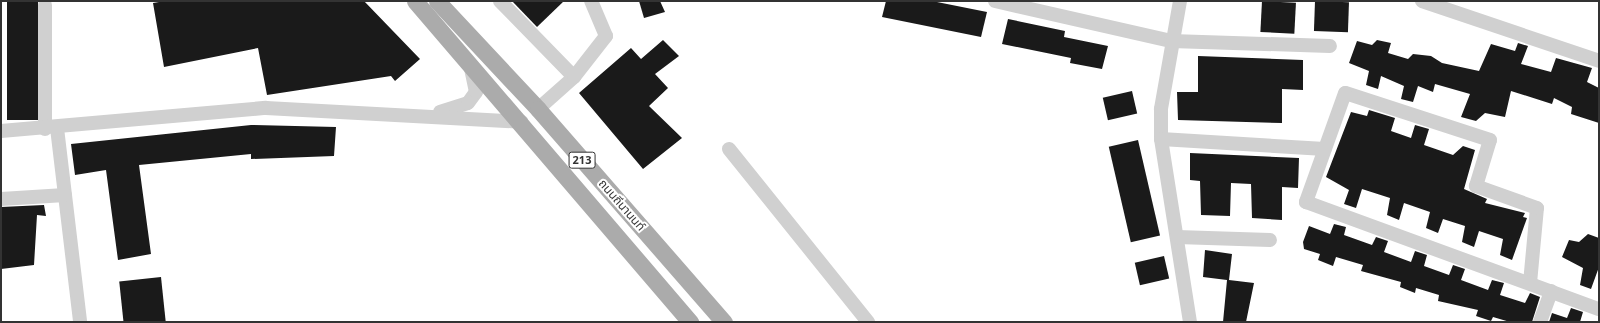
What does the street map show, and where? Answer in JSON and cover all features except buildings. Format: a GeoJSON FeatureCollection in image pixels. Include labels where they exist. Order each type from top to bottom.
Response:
{"type":"FeatureCollection","features":[{"type":"Feature","properties":{"kind":"main road","name":"ถนนถีนานนท์"},"geometry":{"type":"LineString","coordinates":[[415,1],[468,59],[522,122],[690,322]]}},
{"type":"Feature","properties":{"kind":"main road","name":"ถนนถีนานนท์"},"geometry":{"type":"LineString","coordinates":[[437,1],[538,109],[724,322]]}},
{"type":"Feature","properties":{"kind":"street"},"geometry":{"type":"LineString","coordinates":[[500,1],[574,76]]}},
{"type":"Feature","properties":{"kind":"street"},"geometry":{"type":"LineString","coordinates":[[538,109],[574,76],[606,36],[591,1]]}},
{"type":"Feature","properties":{"kind":"street"},"geometry":{"type":"LineString","coordinates":[[995,1],[1171,41],[1330,46]]}},
{"type":"Feature","properties":{"kind":"street"},"geometry":{"type":"LineString","coordinates":[[1180,1],[1171,41],[1160,109],[1161,138],[1190,322]]}},
{"type":"Feature","properties":{"kind":"street"},"geometry":{"type":"LineString","coordinates":[[1422,1],[1599,62]]}},
{"type":"Feature","properties":{"kind":"street"},"geometry":{"type":"LineString","coordinates":[[45,5],[51,128],[65,195],[80,322]]}},
{"type":"Feature","properties":{"kind":"street"},"geometry":{"type":"LineString","coordinates":[[415,115],[450,110],[468,103],[476,92],[468,59]]}},
{"type":"Feature","properties":{"kind":"street"},"geometry":{"type":"LineString","coordinates":[[1530,283],[1537,208],[1476,186],[1490,140],[1345,93],[1306,202],[1599,309]]}},
{"type":"Feature","properties":{"kind":"street"},"geometry":{"type":"LineString","coordinates":[[1,131],[51,128],[266,108],[522,122]]}},
{"type":"Feature","properties":{"kind":"street"},"geometry":{"type":"LineString","coordinates":[[1161,138],[1325,149]]}},
{"type":"Feature","properties":{"kind":"street"},"geometry":{"type":"LineString","coordinates":[[729,149],[868,322]]}},
{"type":"Feature","properties":{"kind":"street"},"geometry":{"type":"LineString","coordinates":[[1,199],[65,195]]}},
{"type":"Feature","properties":{"kind":"street"},"geometry":{"type":"LineString","coordinates":[[1177,237],[1270,240]]}},
{"type":"Feature","properties":{"kind":"street"},"geometry":{"type":"LineString","coordinates":[[1540,322],[1551,291]]}}]}
